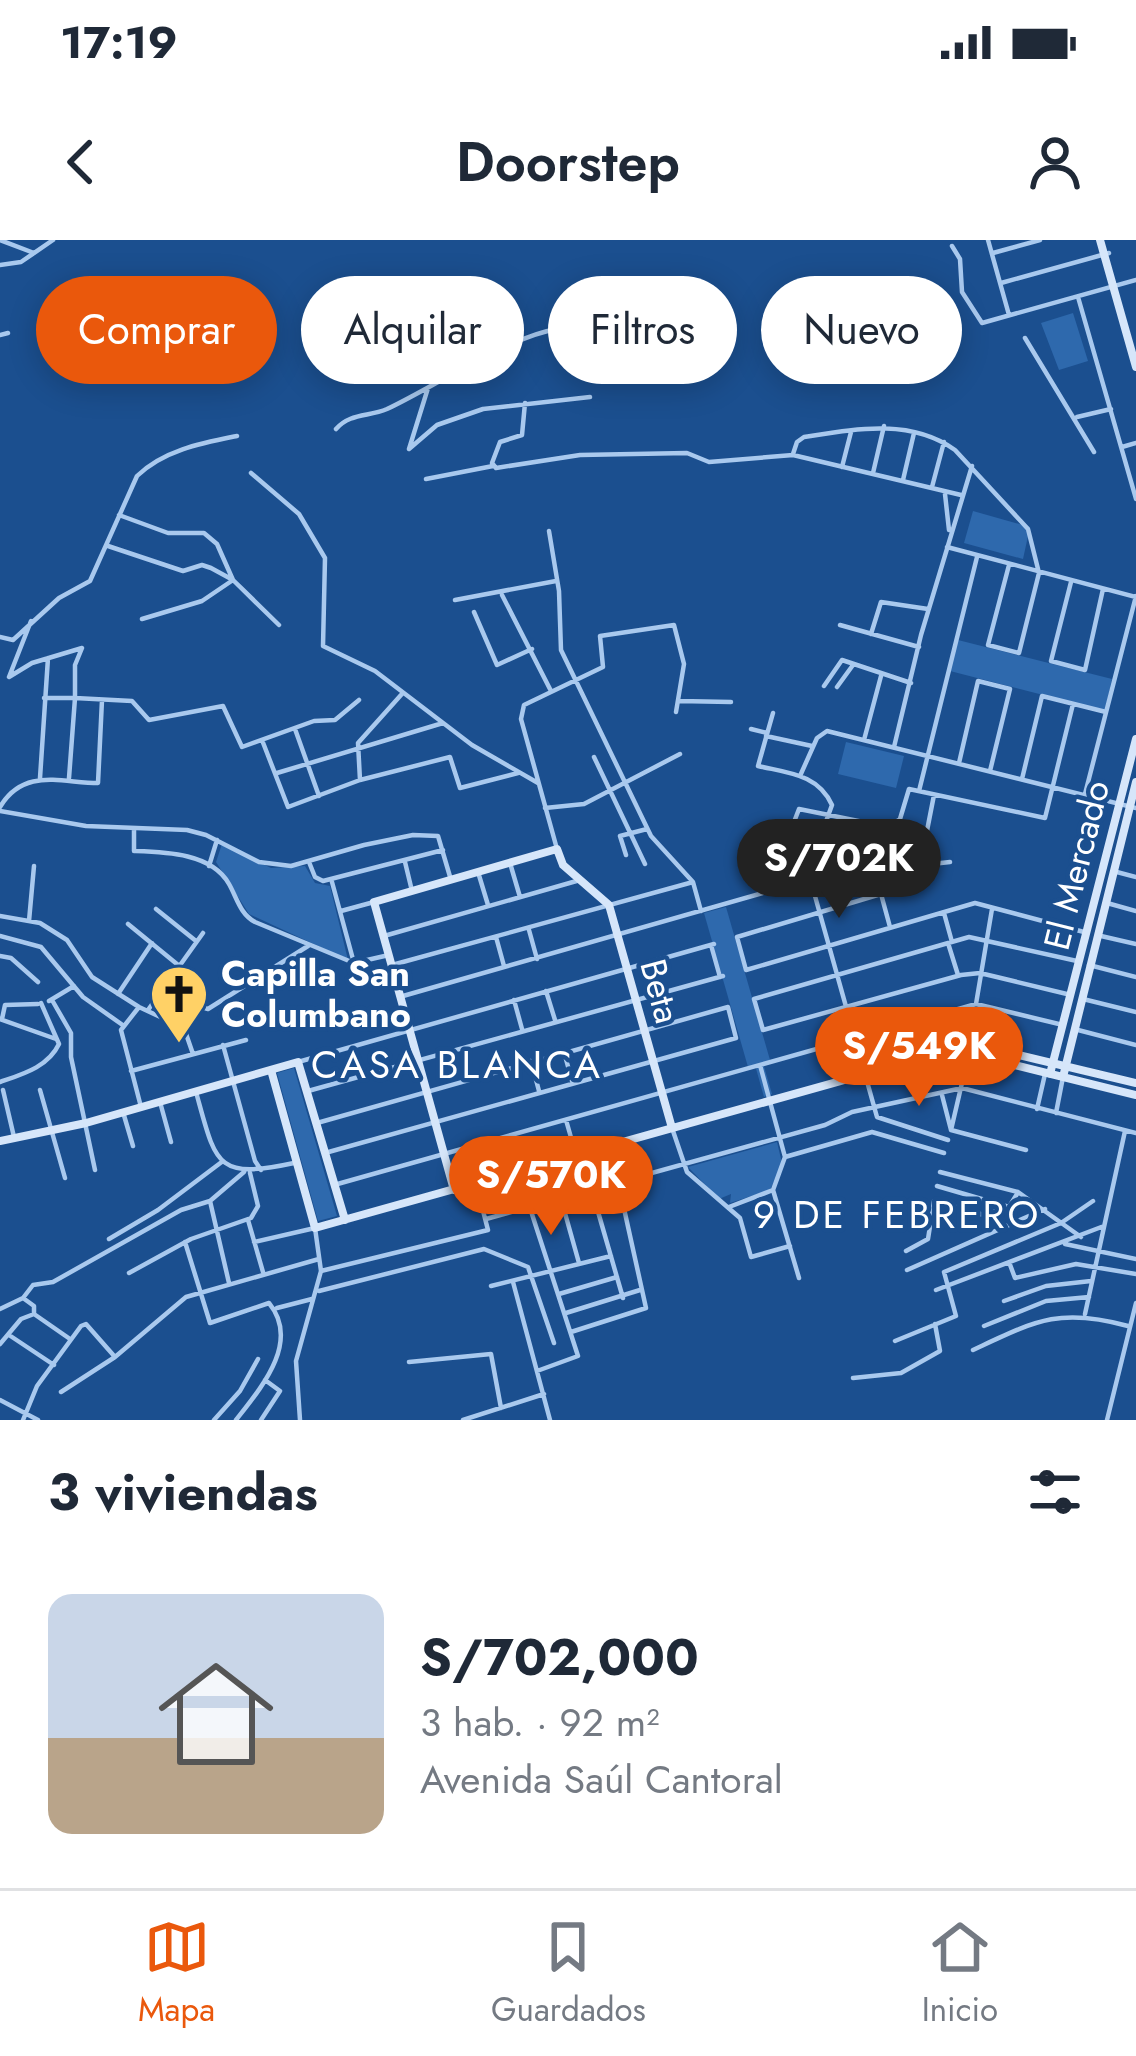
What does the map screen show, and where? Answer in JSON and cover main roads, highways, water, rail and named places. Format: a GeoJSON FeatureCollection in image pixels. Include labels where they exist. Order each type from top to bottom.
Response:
{"type":"FeatureCollection","features":[{"type":"Feature","properties":{"kind":"place","name":"Capilla San Columbano"},"geometry":{"type":"Point","coordinates":[179,1045]}},
{"type":"Feature","properties":{"kind":"district","name":"CASA BLANCA"},"geometry":{"type":"Point","coordinates":[457,1064]}},
{"type":"Feature","properties":{"kind":"district","name":"9 DE FEBRERO"},"geometry":{"type":"Point","coordinates":[897,1214]}}]}
